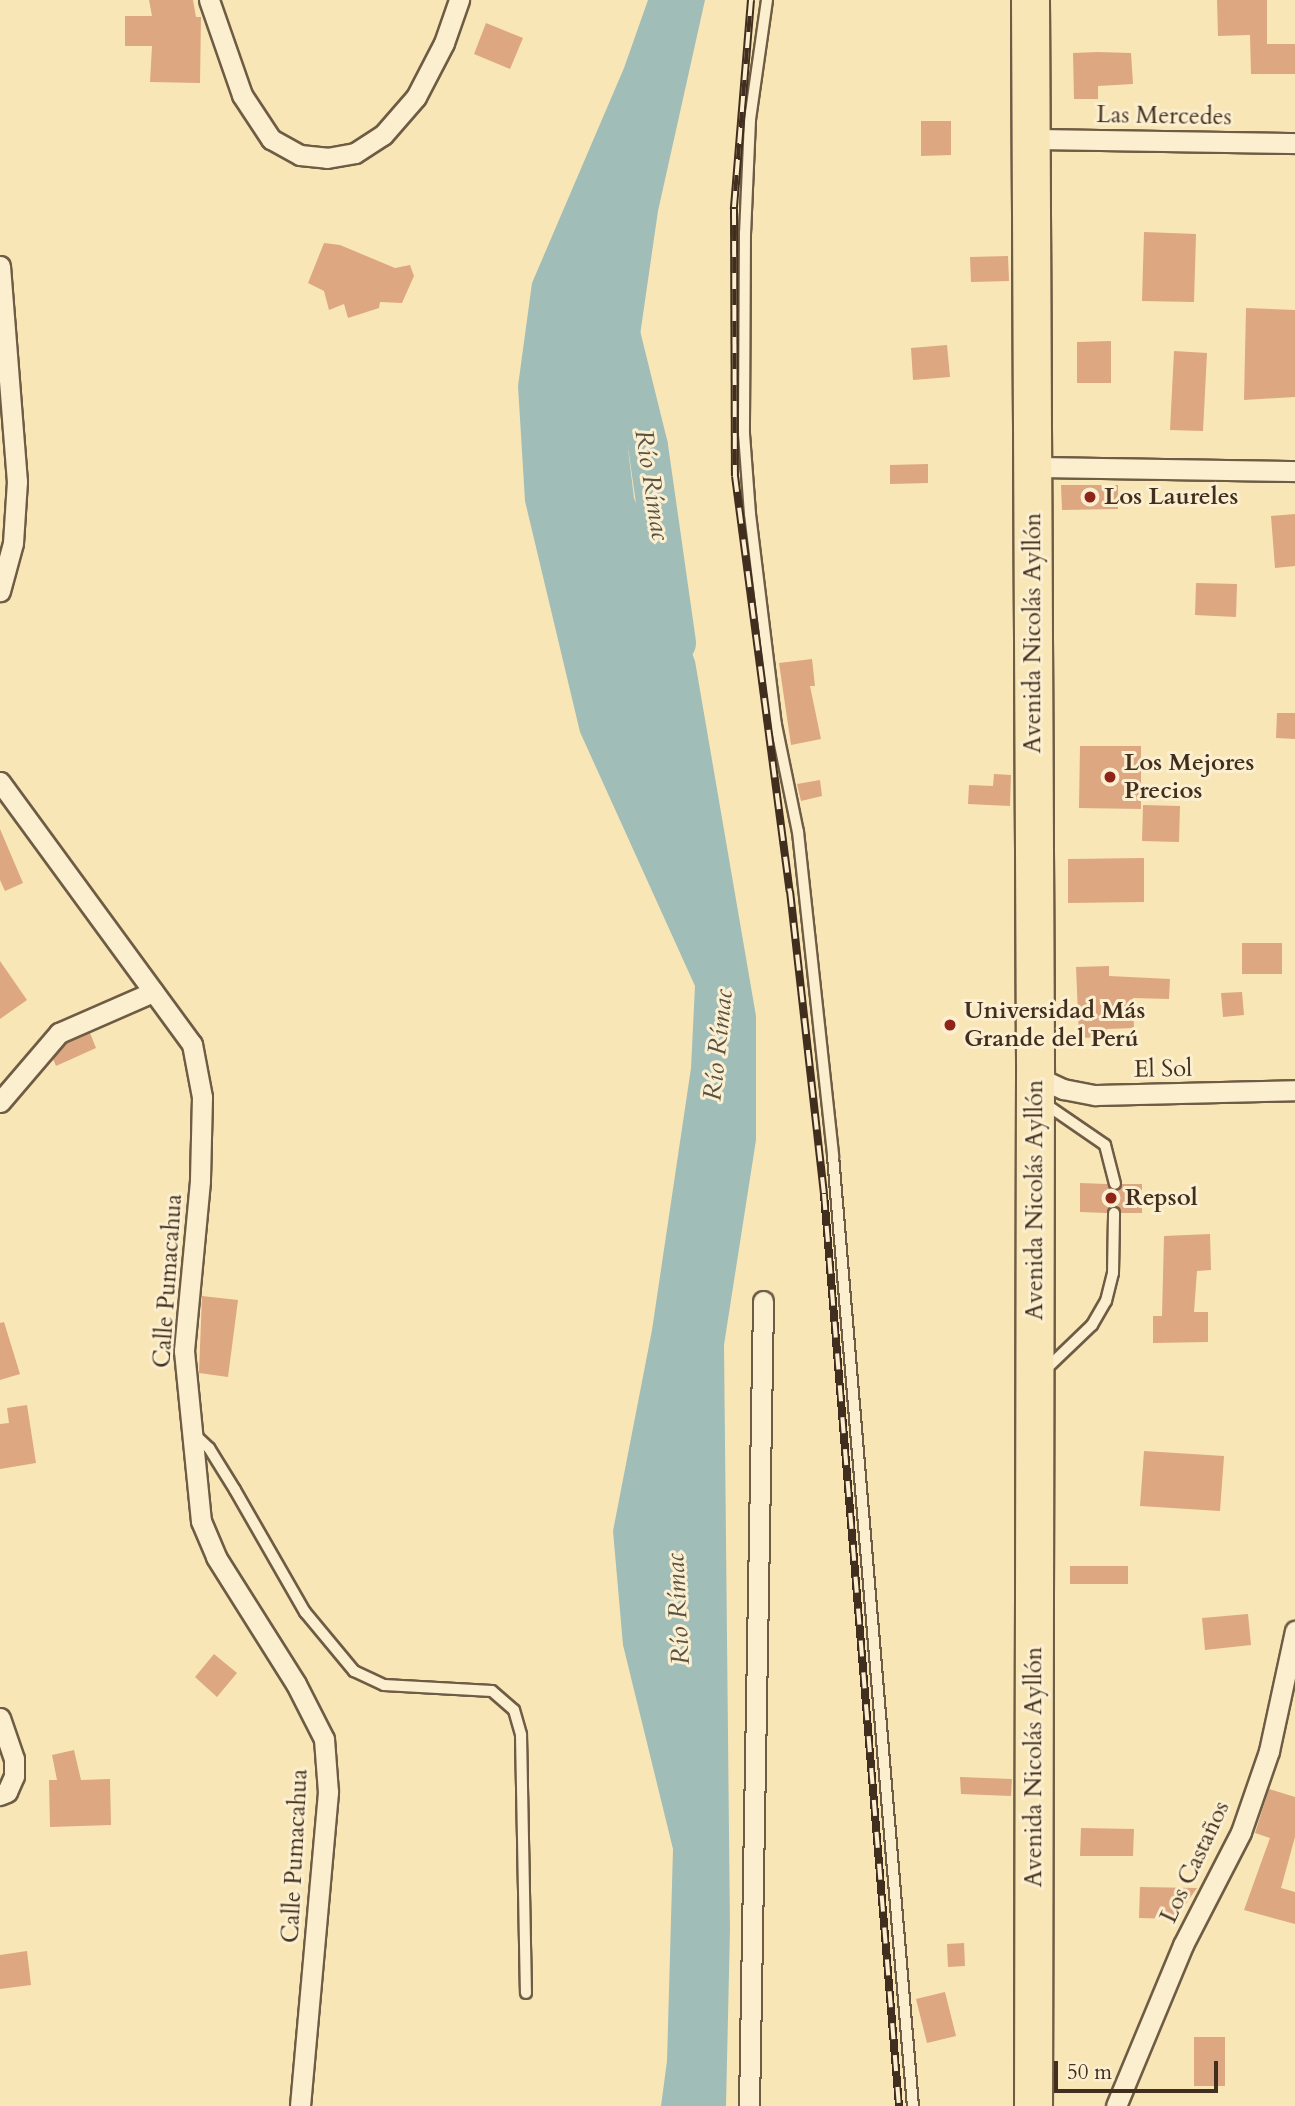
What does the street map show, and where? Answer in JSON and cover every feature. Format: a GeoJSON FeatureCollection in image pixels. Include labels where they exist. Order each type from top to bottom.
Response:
{"type":"FeatureCollection","features":[{"type":"Feature","properties":{"kind":"highway","name":"Avenida Nicolás Ayllón"},"geometry":{"type":"LineString","coordinates":[[1030,0],[1035,1087],[1033,2106]]}},
{"type":"Feature","properties":{"kind":"street"},"geometry":{"type":"LineString","coordinates":[[209,0],[242,95],[271,139],[300,155],[327,158],[355,153],[383,135],[416,97],[444,43],[459,0]]}},
{"type":"Feature","properties":{"kind":"street","name":"Las Mercedes"},"geometry":{"type":"LineString","coordinates":[[1031,139],[1295,143]]}},
{"type":"Feature","properties":{"kind":"street"},"geometry":{"type":"LineString","coordinates":[[0,266],[16,481],[12,542],[0,591]]}},
{"type":"Feature","properties":{"kind":"street"},"geometry":{"type":"LineString","coordinates":[[1033,467],[1295,471]]}},
{"type":"Feature","properties":{"kind":"street","name":"Calle Pumacahua"},"geometry":{"type":"LineString","coordinates":[[0,782],[192,1044],[202,1097],[195,1261],[184,1351],[188,1429],[201,1521],[216,1557],[296,1684],[324,1739],[328,1792],[300,2106]]}},
{"type":"Feature","properties":{"kind":"street"},"geometry":{"type":"LineString","coordinates":[[0,1102],[59,1033],[153,992]]}},
{"type":"Feature","properties":{"kind":"street","name":"El Sol"},"geometry":{"type":"LineString","coordinates":[[1035,1087],[1095,1095],[1295,1090]]}},
{"type":"Feature","properties":{"kind":"street"},"geometry":{"type":"LineString","coordinates":[[750,2106],[763,1301]]}},
{"type":"Feature","properties":{"kind":"street","name":"Los Castaños"},"geometry":{"type":"LineString","coordinates":[[1116,2106],[1183,1945],[1241,1832],[1269,1751],[1295,1631]]}},
{"type":"Feature","properties":{"kind":"street"},"geometry":{"type":"LineString","coordinates":[[0,1718],[14,1759],[14,1776],[7,1792],[0,1795]]}},
{"type":"Feature","properties":{"kind":"lane"},"geometry":{"type":"LineString","coordinates":[[766,0],[750,120],[745,233],[744,435],[750,514],[776,725],[798,832],[833,1156],[867,1603],[913,2106]]}},
{"type":"Feature","properties":{"kind":"lane"},"geometry":{"type":"LineString","coordinates":[[1035,1087],[1105,1145],[1115,1184]]}},
{"type":"Feature","properties":{"kind":"lane"},"geometry":{"type":"LineString","coordinates":[[1035,1380],[1092,1325],[1106,1301],[1113,1273],[1114,1213]]}},
{"type":"Feature","properties":{"kind":"lane"},"geometry":{"type":"LineString","coordinates":[[188,1429],[216,1459],[305,1612],[354,1671],[384,1685],[492,1691],[514,1710],[521,1735],[526,1993]]}},
{"type":"Feature","properties":{"kind":"water"},"geometry":{"type":"Polygon","coordinates":[[[648,0],[705,0],[658,211],[626,432],[634,498],[695,661],[756,1016],[756,1140],[724,1345],[730,1929],[726,2106],[661,2106],[667,2061],[673,1849],[623,1645],[613,1531],[652,1330],[691,1068],[695,986],[580,732],[525,501],[518,386],[532,283],[624,68],[648,0]]]}},
{"type":"Feature","properties":{"kind":"building"},"geometry":{"type":"Polygon","coordinates":[[[149,0],[193,0],[196,17],[201,17],[200,83],[150,82],[152,46],[125,46],[125,16],[152,16],[149,0]]]}},
{"type":"Feature","properties":{"kind":"building"},"geometry":{"type":"Polygon","coordinates":[[[1217,0],[1267,0],[1267,44],[1295,44],[1295,74],[1251,74],[1250,35],[1218,36],[1217,0]]]}},
{"type":"Feature","properties":{"kind":"building"},"geometry":{"type":"Polygon","coordinates":[[[486,23],[523,38],[510,69],[474,54],[486,23]]]}},
{"type":"Feature","properties":{"kind":"building"},"geometry":{"type":"Polygon","coordinates":[[[1073,53],[1131,53],[1133,84],[1098,86],[1098,99],[1074,99],[1073,53]]]}},
{"type":"Feature","properties":{"kind":"building"},"geometry":{"type":"Polygon","coordinates":[[[921,121],[951,121],[951,155],[921,156],[921,121]]]}},
{"type":"Feature","properties":{"kind":"building"},"geometry":{"type":"Polygon","coordinates":[[[1144,232],[1196,234],[1194,302],[1142,301],[1144,232]]]}},
{"type":"Feature","properties":{"kind":"building"},"geometry":{"type":"Polygon","coordinates":[[[324,243],[340,245],[395,268],[410,265],[414,276],[402,303],[380,302],[379,308],[348,318],[344,304],[329,310],[324,291],[308,283],[324,243]]]}},
{"type":"Feature","properties":{"kind":"building"},"geometry":{"type":"Polygon","coordinates":[[[1008,256],[1009,281],[971,282],[970,257],[1008,256]]]}},
{"type":"Feature","properties":{"kind":"building"},"geometry":{"type":"Polygon","coordinates":[[[1246,308],[1295,310],[1295,397],[1244,400],[1246,308]]]}},
{"type":"Feature","properties":{"kind":"building"},"geometry":{"type":"Polygon","coordinates":[[[1111,341],[1111,383],[1077,383],[1077,342],[1111,341]]]}},
{"type":"Feature","properties":{"kind":"building"},"geometry":{"type":"Polygon","coordinates":[[[947,345],[950,377],[913,380],[911,348],[947,345]]]}},
{"type":"Feature","properties":{"kind":"building"},"geometry":{"type":"Polygon","coordinates":[[[1174,351],[1207,353],[1203,431],[1170,430],[1174,351]]]}},
{"type":"Feature","properties":{"kind":"building"},"geometry":{"type":"Polygon","coordinates":[[[928,464],[928,483],[890,484],[890,465],[928,464]]]}},
{"type":"Feature","properties":{"kind":"building","name":"Los Laureles"},"geometry":{"type":"Polygon","coordinates":[[[1061,485],[1118,485],[1118,509],[1062,510],[1061,485]]]}},
{"type":"Feature","properties":{"kind":"building"},"geometry":{"type":"Polygon","coordinates":[[[1295,514],[1295,566],[1275,568],[1271,516],[1295,514]]]}},
{"type":"Feature","properties":{"kind":"building"},"geometry":{"type":"Polygon","coordinates":[[[1196,583],[1237,584],[1236,617],[1195,615],[1196,583]]]}},
{"type":"Feature","properties":{"kind":"building"},"geometry":{"type":"Polygon","coordinates":[[[812,659],[815,686],[810,686],[821,739],[791,745],[779,663],[812,659]]]}},
{"type":"Feature","properties":{"kind":"building"},"geometry":{"type":"Polygon","coordinates":[[[1277,713],[1295,713],[1295,739],[1276,738],[1277,713]]]}},
{"type":"Feature","properties":{"kind":"building","name":"Los Mejores Precios"},"geometry":{"type":"Polygon","coordinates":[[[1080,746],[1141,746],[1141,809],[1079,808],[1080,746]]]}},
{"type":"Feature","properties":{"kind":"building"},"geometry":{"type":"Polygon","coordinates":[[[994,774],[1011,775],[1010,806],[968,804],[969,785],[993,786],[994,774]]]}},
{"type":"Feature","properties":{"kind":"building"},"geometry":{"type":"Polygon","coordinates":[[[820,780],[822,796],[801,801],[797,784],[820,780]]]}},
{"type":"Feature","properties":{"kind":"building"},"geometry":{"type":"Polygon","coordinates":[[[1143,805],[1180,806],[1179,842],[1142,841],[1143,805]]]}},
{"type":"Feature","properties":{"kind":"building"},"geometry":{"type":"Polygon","coordinates":[[[0,829],[23,883],[5,891],[0,880],[0,829]]]}},
{"type":"Feature","properties":{"kind":"building"},"geometry":{"type":"Polygon","coordinates":[[[1144,858],[1144,902],[1068,903],[1068,859],[1144,858]]]}},
{"type":"Feature","properties":{"kind":"building"},"geometry":{"type":"Polygon","coordinates":[[[1242,943],[1282,943],[1282,974],[1242,974],[1242,943]]]}},
{"type":"Feature","properties":{"kind":"building"},"geometry":{"type":"Polygon","coordinates":[[[0,961],[27,1000],[0,1019],[0,961]]]}},
{"type":"Feature","properties":{"kind":"building"},"geometry":{"type":"Polygon","coordinates":[[[1109,966],[1109,976],[1170,979],[1169,999],[1133,998],[1134,1028],[1107,1029],[1107,1037],[1079,1038],[1076,967],[1109,966]]]}},
{"type":"Feature","properties":{"kind":"building"},"geometry":{"type":"Polygon","coordinates":[[[1242,992],[1244,1015],[1223,1017],[1221,993],[1242,992]]]}},
{"type":"Feature","properties":{"kind":"building"},"geometry":{"type":"Polygon","coordinates":[[[90,1033],[96,1048],[56,1066],[53,1059],[66,1043],[90,1033]]]}},
{"type":"Feature","properties":{"kind":"building","name":"Repsol"},"geometry":{"type":"Polygon","coordinates":[[[1080,1183],[1107,1184],[1116,1191],[1122,1184],[1142,1184],[1142,1213],[1121,1213],[1113,1206],[1107,1213],[1080,1212],[1080,1183]]]}},
{"type":"Feature","properties":{"kind":"building"},"geometry":{"type":"Polygon","coordinates":[[[1210,1234],[1211,1270],[1197,1271],[1194,1312],[1208,1312],[1208,1342],[1153,1343],[1153,1316],[1162,1316],[1164,1236],[1210,1234]]]}},
{"type":"Feature","properties":{"kind":"building"},"geometry":{"type":"Polygon","coordinates":[[[202,1296],[238,1300],[228,1377],[199,1373],[202,1296]]]}},
{"type":"Feature","properties":{"kind":"building"},"geometry":{"type":"Polygon","coordinates":[[[4,1322],[20,1374],[0,1380],[0,1323],[4,1322]]]}},
{"type":"Feature","properties":{"kind":"building"},"geometry":{"type":"Polygon","coordinates":[[[27,1405],[36,1463],[0,1469],[0,1424],[9,1423],[7,1408],[27,1405]]]}},
{"type":"Feature","properties":{"kind":"building"},"geometry":{"type":"Polygon","coordinates":[[[1144,1451],[1224,1456],[1220,1511],[1140,1506],[1144,1451]]]}},
{"type":"Feature","properties":{"kind":"building"},"geometry":{"type":"Polygon","coordinates":[[[1070,1566],[1128,1566],[1128,1584],[1070,1584],[1070,1566]]]}},
{"type":"Feature","properties":{"kind":"building"},"geometry":{"type":"Polygon","coordinates":[[[1248,1614],[1251,1645],[1205,1650],[1202,1618],[1248,1614]]]}},
{"type":"Feature","properties":{"kind":"building"},"geometry":{"type":"Polygon","coordinates":[[[214,1654],[237,1673],[217,1697],[195,1677],[214,1654]]]}},
{"type":"Feature","properties":{"kind":"building"},"geometry":{"type":"Polygon","coordinates":[[[74,1750],[81,1780],[110,1779],[111,1825],[50,1827],[49,1780],[57,1780],[52,1755],[74,1750]]]}},
{"type":"Feature","properties":{"kind":"building"},"geometry":{"type":"Polygon","coordinates":[[[960,1777],[1012,1779],[1011,1796],[961,1794],[960,1777]]]}},
{"type":"Feature","properties":{"kind":"building"},"geometry":{"type":"Polygon","coordinates":[[[1269,1789],[1295,1797],[1295,1837],[1281,1888],[1295,1892],[1295,1924],[1244,1910],[1270,1838],[1255,1833],[1269,1789]]]}},
{"type":"Feature","properties":{"kind":"building"},"geometry":{"type":"Polygon","coordinates":[[[1081,1828],[1134,1829],[1133,1856],[1080,1856],[1081,1828]]]}},
{"type":"Feature","properties":{"kind":"building"},"geometry":{"type":"Polygon","coordinates":[[[1140,1887],[1197,1888],[1175,1919],[1139,1918],[1140,1887]]]}},
{"type":"Feature","properties":{"kind":"building"},"geometry":{"type":"Polygon","coordinates":[[[964,1943],[965,1966],[948,1967],[947,1944],[964,1943]]]}},
{"type":"Feature","properties":{"kind":"building"},"geometry":{"type":"Polygon","coordinates":[[[27,1951],[31,1985],[0,1989],[0,1955],[27,1951]]]}},
{"type":"Feature","properties":{"kind":"building"},"geometry":{"type":"Polygon","coordinates":[[[945,1992],[956,2036],[927,2043],[916,1999],[945,1992]]]}},
{"type":"Feature","properties":{"kind":"building"},"geometry":{"type":"Polygon","coordinates":[[[1194,2037],[1225,2037],[1225,2086],[1194,2086],[1194,2037]]]}},
{"type":"Feature","properties":{"kind":"waterway","name":"Río Rímac"},"geometry":{"type":"LineString","coordinates":[[620,333],[648,446],[676,643]]}},
{"type":"Feature","properties":{"kind":"railway"},"geometry":{"type":"LineString","coordinates":[[751,0],[734,209],[735,476],[790,891],[824,1194],[899,2106]]}},
{"type":"Feature","properties":{"kind":"place","name":"Los Laureles"},"geometry":{"type":"Point","coordinates":[1090,497]}},
{"type":"Feature","properties":{"kind":"place","name":"Los Mejores Precios"},"geometry":{"type":"Point","coordinates":[1110,777]}},
{"type":"Feature","properties":{"kind":"place","name":"Universidad Más Grande del Perú"},"geometry":{"type":"Point","coordinates":[950,1025]}},
{"type":"Feature","properties":{"kind":"place","name":"Repsol"},"geometry":{"type":"Point","coordinates":[1111,1198]}}]}
